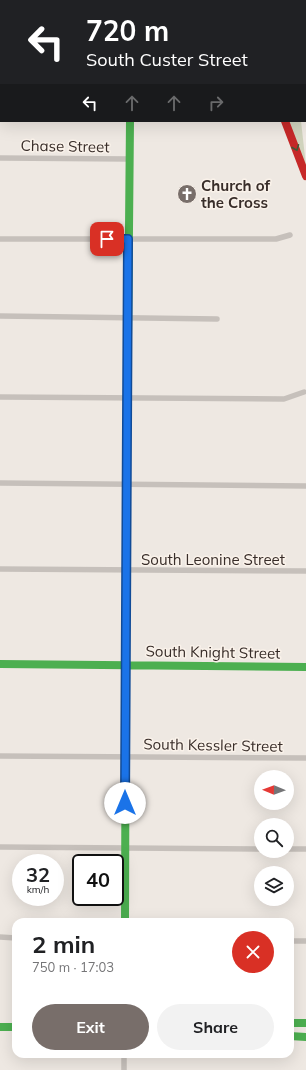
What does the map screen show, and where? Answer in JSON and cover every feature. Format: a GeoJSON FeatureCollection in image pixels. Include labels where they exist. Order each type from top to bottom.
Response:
{"type":"FeatureCollection","features":[{"type":"Feature","properties":{"kind":"main road"},"geometry":{"type":"LineString","coordinates":[[125,918],[125,665],[130,122]]}},
{"type":"Feature","properties":{"kind":"main road"},"geometry":{"type":"LineString","coordinates":[[285,122],[306,176]]}},
{"type":"Feature","properties":{"kind":"main road","name":"South Knight Street"},"geometry":{"type":"LineString","coordinates":[[0,664],[306,667]]}},
{"type":"Feature","properties":{"kind":"main road"},"geometry":{"type":"LineString","coordinates":[[294,1023],[306,1023]]}},
{"type":"Feature","properties":{"kind":"main road"},"geometry":{"type":"LineString","coordinates":[[0,1027],[12,1027]]}},
{"type":"Feature","properties":{"kind":"main road"},"geometry":{"type":"LineString","coordinates":[[294,1036],[306,1036]]}},
{"type":"Feature","properties":{"kind":"street","name":"Chase Street"},"geometry":{"type":"LineString","coordinates":[[0,158],[129,159]]}},
{"type":"Feature","properties":{"kind":"street"},"geometry":{"type":"LineString","coordinates":[[0,239],[276,239],[290,235]]}},
{"type":"Feature","properties":{"kind":"street"},"geometry":{"type":"LineString","coordinates":[[0,316],[217,319]]}},
{"type":"Feature","properties":{"kind":"street"},"geometry":{"type":"LineString","coordinates":[[0,397],[284,399],[304,392]]}},
{"type":"Feature","properties":{"kind":"street"},"geometry":{"type":"LineString","coordinates":[[0,483],[306,486]]}},
{"type":"Feature","properties":{"kind":"street","name":"South Leonine Street"},"geometry":{"type":"LineString","coordinates":[[0,569],[306,571]]}},
{"type":"Feature","properties":{"kind":"street","name":"South Kessler Street"},"geometry":{"type":"LineString","coordinates":[[0,756],[306,758]]}},
{"type":"Feature","properties":{"kind":"street"},"geometry":{"type":"LineString","coordinates":[[0,847],[254,849]]}},
{"type":"Feature","properties":{"kind":"street"},"geometry":{"type":"LineString","coordinates":[[294,849],[306,849]]}},
{"type":"Feature","properties":{"kind":"street"},"geometry":{"type":"LineString","coordinates":[[0,937],[12,938]]}},
{"type":"Feature","properties":{"kind":"street"},"geometry":{"type":"LineString","coordinates":[[294,941],[306,941]]}},
{"type":"Feature","properties":{"kind":"street"},"geometry":{"type":"LineString","coordinates":[[124,1058],[124,1070]]}},
{"type":"Feature","properties":{"kind":"green space"},"geometry":{"type":"Polygon","coordinates":[[[288,122],[301,122],[306,166],[288,122]]]}},
{"type":"Feature","properties":{"kind":"traffic: fast"},"geometry":{"type":"LineString","coordinates":[[127,445],[130,122]]}},
{"type":"Feature","properties":{"kind":"traffic: fast"},"geometry":{"type":"LineString","coordinates":[[125,918],[126,590]]}},
{"type":"Feature","properties":{"kind":"traffic: fast"},"geometry":{"type":"LineString","coordinates":[[0,664],[306,667]]}},
{"type":"Feature","properties":{"kind":"traffic: fast"},"geometry":{"type":"LineString","coordinates":[[294,1023],[306,1023]]}},
{"type":"Feature","properties":{"kind":"traffic: fast"},"geometry":{"type":"LineString","coordinates":[[0,1027],[12,1027]]}},
{"type":"Feature","properties":{"kind":"traffic: fast"},"geometry":{"type":"LineString","coordinates":[[294,1036],[306,1037]]}},
{"type":"Feature","properties":{"kind":"traffic: jam"},"geometry":{"type":"LineString","coordinates":[[285,122],[306,176]]}},
{"type":"Feature","properties":{"kind":"traffic: jam"},"geometry":{"type":"LineString","coordinates":[[126,590],[127,445]]}},
{"type":"Feature","properties":{"kind":"place","name":"Church of the Cross"},"geometry":{"type":"Point","coordinates":[187,194]}},
{"type":"Feature","properties":{"kind":"route"},"geometry":{"type":"LineString","coordinates":[[107,239],[128,239],[125,803]]}}]}
